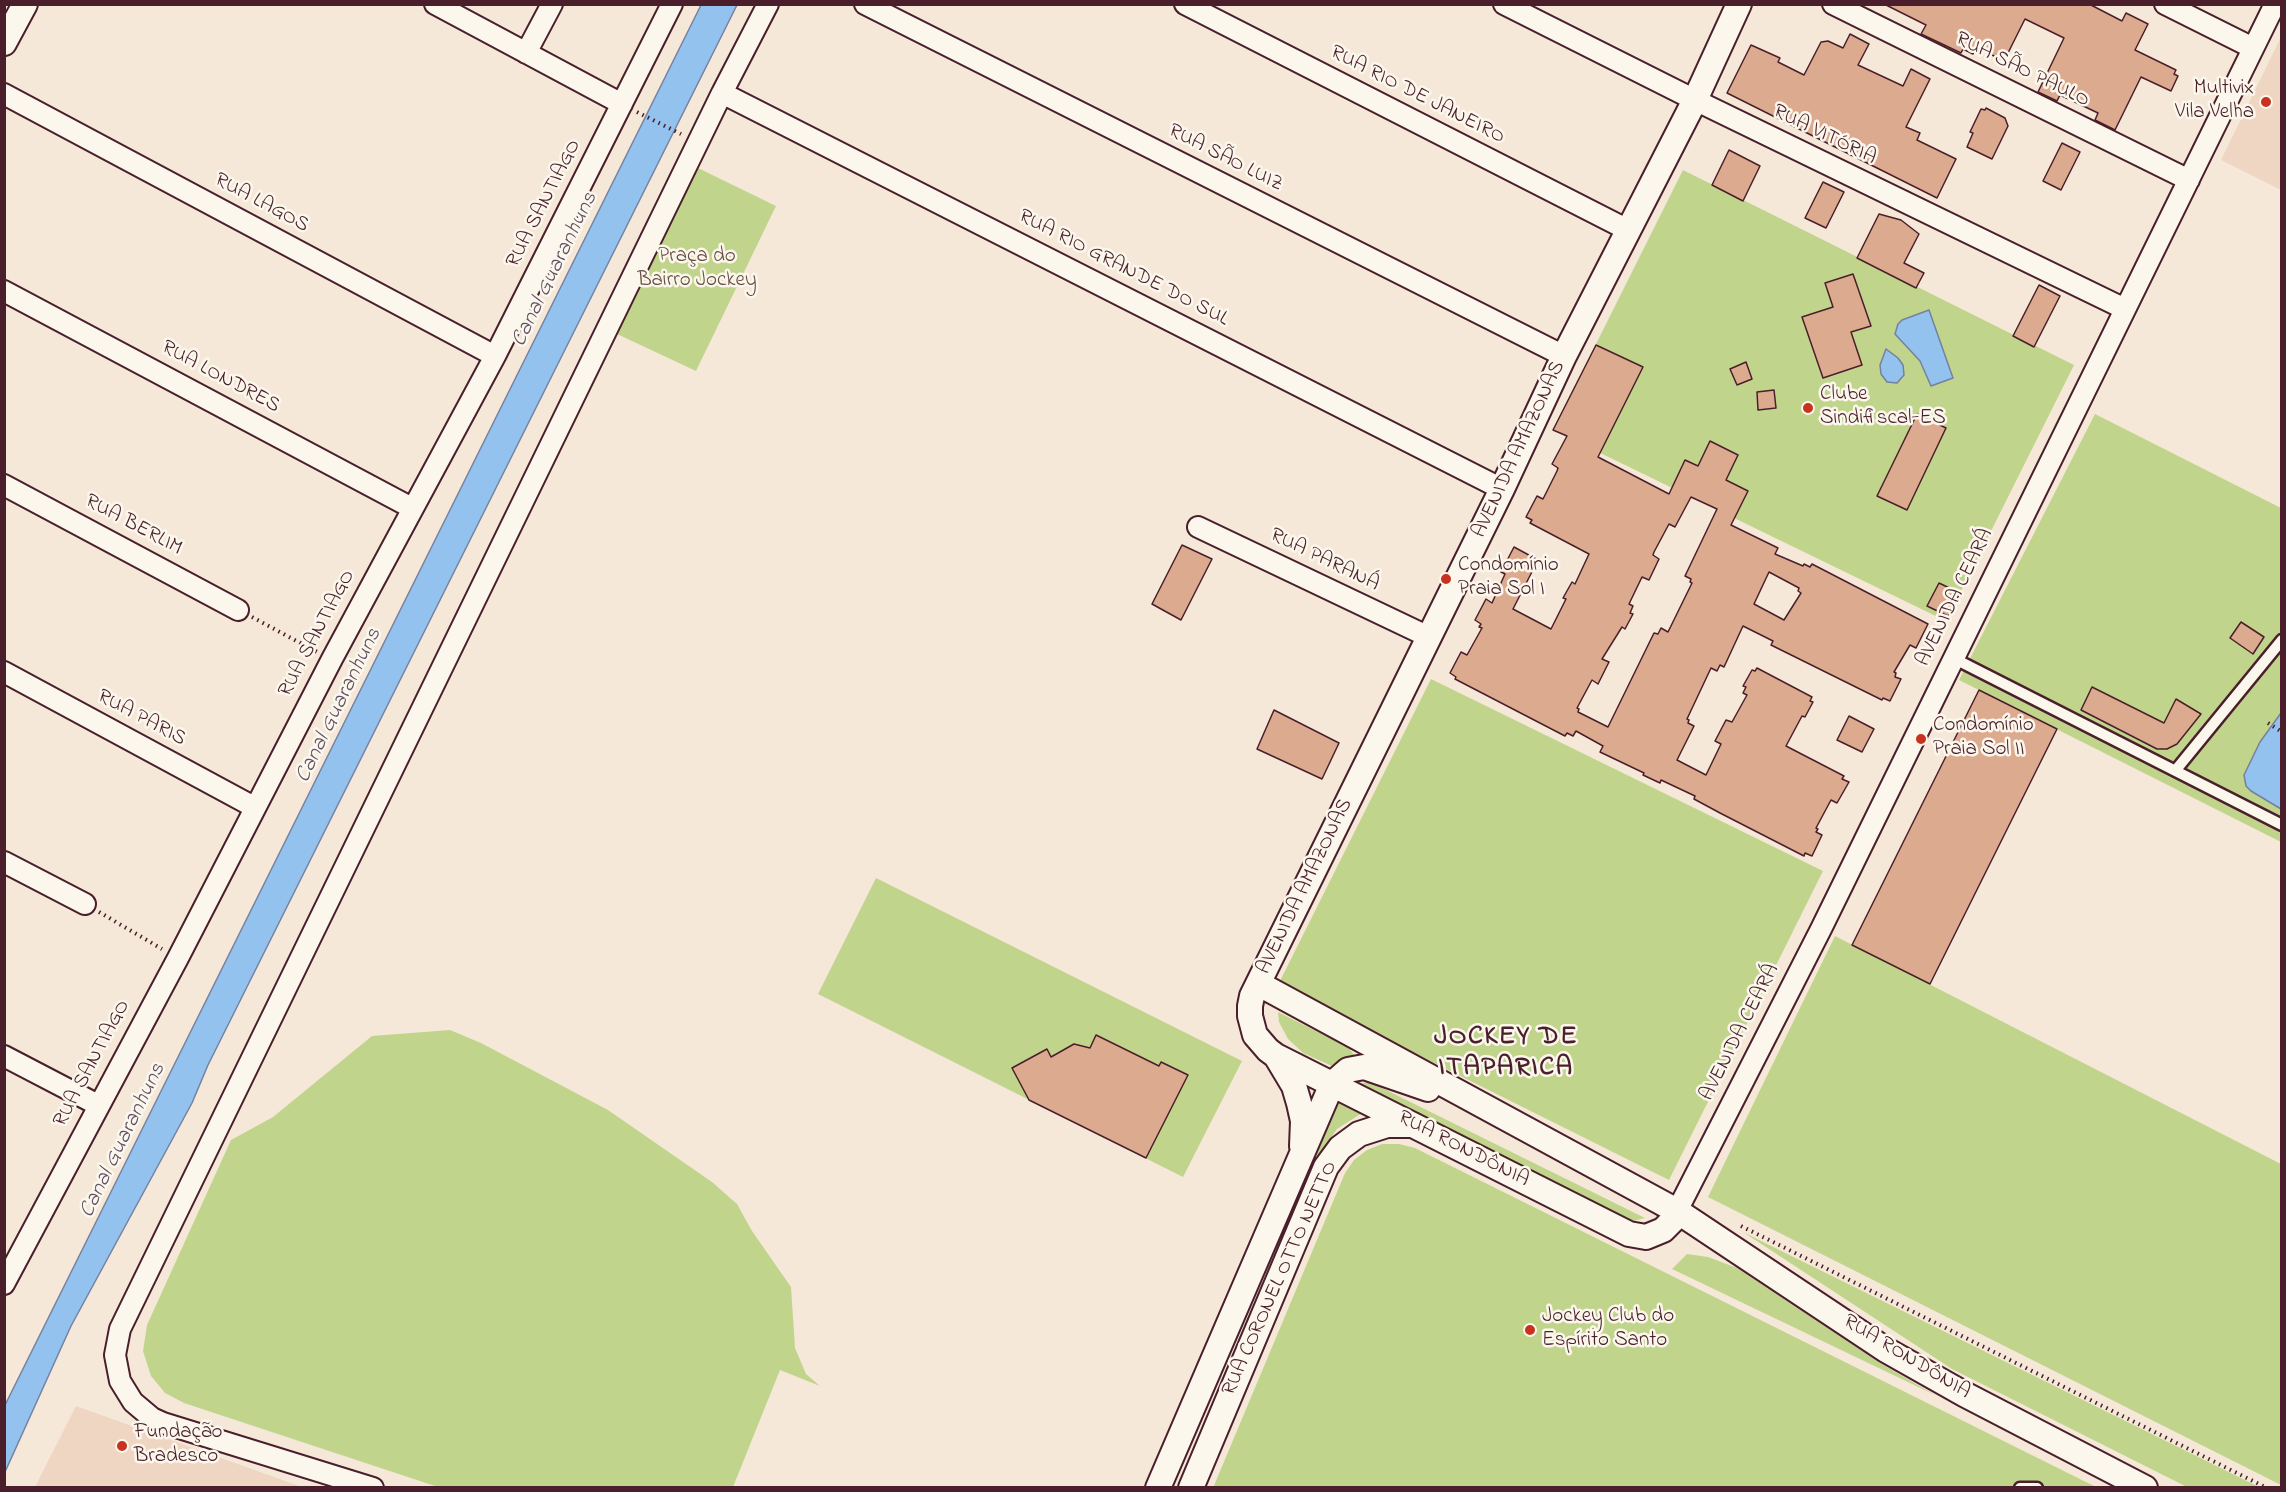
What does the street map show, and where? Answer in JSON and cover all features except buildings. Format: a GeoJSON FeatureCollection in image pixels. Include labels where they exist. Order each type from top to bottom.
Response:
{"type":"FeatureCollection","features":[{"type":"Feature","properties":{"kind":"street"},"geometry":{"type":"LineString","coordinates":[[4,43],[25,4]]}},
{"type":"Feature","properties":{"kind":"street"},"geometry":{"type":"LineString","coordinates":[[435,4],[627,107]]}},
{"type":"Feature","properties":{"kind":"street"},"geometry":{"type":"LineString","coordinates":[[526,54],[552,4]]}},
{"type":"Feature","properties":{"kind":"street","name":"RUA SANTIAGO"},"geometry":{"type":"LineString","coordinates":[[4,1284],[178,958],[332,659],[627,107],[672,4]]}},
{"type":"Feature","properties":{"kind":"street"},"geometry":{"type":"LineString","coordinates":[[373,1488],[152,1418],[133,1402],[120,1381],[115,1355],[116,1342],[125,1317],[722,93],[768,4]]}},
{"type":"Feature","properties":{"kind":"street","name":"RUA SÃO LUIZ"},"geometry":{"type":"LineString","coordinates":[[864,4],[1564,356]]}},
{"type":"Feature","properties":{"kind":"street","name":"RUA RIO DE JANEIRO"},"geometry":{"type":"LineString","coordinates":[[1185,4],[1628,230]]}},
{"type":"Feature","properties":{"kind":"street","name":"RUA VITÓRIA"},"geometry":{"type":"LineString","coordinates":[[1504,4],[1695,100],[2125,309]]}},
{"type":"Feature","properties":{"kind":"street","name":"AVENIDA AMAZONAS"},"geometry":{"type":"LineString","coordinates":[[1276,1056],[1261,1043],[1252,1026],[1250,1006],[1259,984],[1502,489],[1564,356],[1695,100],[1739,4]]}},
{"type":"Feature","properties":{"kind":"street","name":"RUA SÃO PAULO"},"geometry":{"type":"LineString","coordinates":[[1833,4],[2189,180]]}},
{"type":"Feature","properties":{"kind":"street"},"geometry":{"type":"LineString","coordinates":[[2165,4],[2253,48]]}},
{"type":"Feature","properties":{"kind":"street","name":"AVENIDA CEARÁ"},"geometry":{"type":"LineString","coordinates":[[1677,1211],[1821,929],[2275,4]]}},
{"type":"Feature","properties":{"kind":"street","name":"RUA RIO GRANDE DO SUL"},"geometry":{"type":"LineString","coordinates":[[722,93],[1502,489]]}},
{"type":"Feature","properties":{"kind":"street","name":"RUA LAGOS"},"geometry":{"type":"LineString","coordinates":[[4,94],[495,356]]}},
{"type":"Feature","properties":{"kind":"street","name":"RUA LONDRES"},"geometry":{"type":"LineString","coordinates":[[4,291],[412,508]]}},
{"type":"Feature","properties":{"kind":"street","name":"RUA BERLIM"},"geometry":{"type":"LineString","coordinates":[[4,485],[238,610]]}},
{"type":"Feature","properties":{"kind":"street","name":"RUA PARANÁ"},"geometry":{"type":"LineString","coordinates":[[1198,527],[1429,637]]}},
{"type":"Feature","properties":{"kind":"street","name":"RUA PARIS"},"geometry":{"type":"LineString","coordinates":[[4,672],[254,807]]}},
{"type":"Feature","properties":{"kind":"street"},"geometry":{"type":"LineString","coordinates":[[4,862],[85,904]]}},
{"type":"Feature","properties":{"kind":"street","name":"RUA RONDÔNIA"},"geometry":{"type":"LineString","coordinates":[[1259,984],[1677,1211],[1886,1350],[1964,1395],[2145,1488]]}},
{"type":"Feature","properties":{"kind":"street"},"geometry":{"type":"LineString","coordinates":[[4,1056],[98,1105]]}},
{"type":"Feature","properties":{"kind":"street"},"geometry":{"type":"LineString","coordinates":[[1276,1056],[1294,1086],[1299,1103],[1303,1138],[1301,1156]]}},
{"type":"Feature","properties":{"kind":"street","name":"RUA RONDÔNIA"},"geometry":{"type":"LineString","coordinates":[[1276,1056],[1629,1234],[1646,1236],[1663,1230],[1677,1211]]}},
{"type":"Feature","properties":{"kind":"street"},"geometry":{"type":"LineString","coordinates":[[1332,1084],[1348,1070],[1364,1067],[1509,1120]]}},
{"type":"Feature","properties":{"kind":"street","name":"RUA CORONEL OTTO NETTO"},"geometry":{"type":"LineString","coordinates":[[1158,1488],[1332,1084]]}},
{"type":"Feature","properties":{"kind":"street","name":"RUA CORONEL OTTO NETTO"},"geometry":{"type":"LineString","coordinates":[[1191,1488],[1326,1167],[1340,1148],[1359,1134],[1387,1125],[1416,1126]]}},
{"type":"Feature","properties":{"kind":"lane"},"geometry":{"type":"LineString","coordinates":[[2175,771],[2282,640]]}},
{"type":"Feature","properties":{"kind":"lane"},"geometry":{"type":"LineString","coordinates":[[1953,658],[2282,825]]}},
{"type":"Feature","properties":{"kind":"lane"},"geometry":{"type":"LineString","coordinates":[[2020,1488],[2037,1488]]}},
{"type":"Feature","properties":{"kind":"path"},"geometry":{"type":"LineString","coordinates":[[627,107],[678,132]]}},
{"type":"Feature","properties":{"kind":"path"},"geometry":{"type":"LineString","coordinates":[[238,610],[332,659]]}},
{"type":"Feature","properties":{"kind":"path"},"geometry":{"type":"LineString","coordinates":[[2268,723],[2282,732]]}},
{"type":"Feature","properties":{"kind":"path"},"geometry":{"type":"LineString","coordinates":[[85,904],[178,958]]}},
{"type":"Feature","properties":{"kind":"path"},"geometry":{"type":"LineString","coordinates":[[1737,1224],[2267,1488]]}},
{"type":"Feature","properties":{"kind":"shaded area","name":"Multivix Vila Velha"},"geometry":{"type":"Polygon","coordinates":[[[2281,37],[2281,190],[2221,160],[2281,37]]]}},
{"type":"Feature","properties":{"kind":"shaded area","name":"Fundação Bradesco"},"geometry":{"type":"Polygon","coordinates":[[[76,1406],[302,1487],[35,1487],[76,1406]]]}},
{"type":"Feature","properties":{"kind":"green space","name":"Praça do Bairro Jockey"},"geometry":{"type":"Polygon","coordinates":[[[698,168],[776,206],[696,371],[617,334],[698,168]]]}},
{"type":"Feature","properties":{"kind":"green space","name":"Clube Sindifiscal-ES"},"geometry":{"type":"Polygon","coordinates":[[[1683,170],[2074,365],[1946,621],[1553,430],[1683,170]]]}},
{"type":"Feature","properties":{"kind":"green space"},"geometry":{"type":"Polygon","coordinates":[[[2095,414],[2281,508],[2281,842],[1959,680],[2095,414]]]}},
{"type":"Feature","properties":{"kind":"green space"},"geometry":{"type":"Polygon","coordinates":[[[1431,679],[1823,871],[1669,1180],[1278,985],[1431,679]]]}},
{"type":"Feature","properties":{"kind":"green space"},"geometry":{"type":"Polygon","coordinates":[[[876,878],[1242,1061],[1183,1177],[818,994],[876,878]]]}},
{"type":"Feature","properties":{"kind":"green space"},"geometry":{"type":"Polygon","coordinates":[[[1835,936],[2281,1164],[2281,1485],[1708,1197],[1835,936]]]}},
{"type":"Feature","properties":{"kind":"green space"},"geometry":{"type":"Polygon","coordinates":[[[1278,1012],[1348,1047],[1355,1056],[1332,1066],[1303,1053],[1288,1039],[1279,1022],[1278,1012]]]}},
{"type":"Feature","properties":{"kind":"green space"},"geometry":{"type":"Polygon","coordinates":[[[450,1030],[481,1043],[608,1110],[712,1182],[737,1204],[752,1231],[791,1287],[795,1348],[806,1374],[820,1386],[780,1370],[733,1487],[438,1487],[184,1403],[165,1393],[151,1376],[143,1351],[147,1325],[231,1140],[273,1117],[372,1036],[450,1030]]]}},
{"type":"Feature","properties":{"kind":"green space"},"geometry":{"type":"Polygon","coordinates":[[[1370,1082],[1645,1218],[1633,1221],[1358,1084],[1370,1082]]]}},
{"type":"Feature","properties":{"kind":"green space"},"geometry":{"type":"Polygon","coordinates":[[[1334,1101],[1362,1113],[1337,1129],[1318,1156],[1312,1153],[1334,1101]]]}},
{"type":"Feature","properties":{"kind":"green space","name":"Jockey Club do Espírito Santo"},"geometry":{"type":"Polygon","coordinates":[[[1382,1144],[1399,1144],[1415,1148],[2096,1487],[1213,1488],[1345,1173],[1354,1160],[1367,1150],[1382,1144]]]}},
{"type":"Feature","properties":{"kind":"green space"},"geometry":{"type":"Polygon","coordinates":[[[1743,1232],[2259,1487],[2187,1487],[1952,1369],[1743,1232]]]}},
{"type":"Feature","properties":{"kind":"green space"},"geometry":{"type":"Polygon","coordinates":[[[1687,1254],[1708,1257],[1737,1268],[1880,1363],[1935,1395],[1672,1269],[1687,1254]]]}},
{"type":"Feature","properties":{"kind":"water"},"geometry":{"type":"Polygon","coordinates":[[[701,5],[737,5],[208,1065],[192,1103],[71,1326],[5,1472],[5,1405],[701,5]]]}},
{"type":"Feature","properties":{"kind":"water"},"geometry":{"type":"Polygon","coordinates":[[[1929,310],[1953,378],[1931,386],[1920,361],[1895,334],[1902,320],[1929,310]]]}},
{"type":"Feature","properties":{"kind":"water"},"geometry":{"type":"Polygon","coordinates":[[[1886,349],[1903,365],[1904,375],[1897,383],[1887,382],[1881,374],[1880,365],[1886,349]]]}},
{"type":"Feature","properties":{"kind":"water"},"geometry":{"type":"Polygon","coordinates":[[[2281,713],[2281,809],[2251,791],[2246,786],[2244,775],[2260,742],[2281,713]]]}},
{"type":"Feature","properties":{"kind":"place","name":"Multivix Vila Velha"},"geometry":{"type":"Point","coordinates":[2266,102]}},
{"type":"Feature","properties":{"kind":"place","name":"Clube Sindifiscal-ES"},"geometry":{"type":"Point","coordinates":[1808,408]}},
{"type":"Feature","properties":{"kind":"place","name":"Condomínio Praia Sol I"},"geometry":{"type":"Point","coordinates":[1446,579]}},
{"type":"Feature","properties":{"kind":"place","name":"Condomínio Praia Sol II"},"geometry":{"type":"Point","coordinates":[1921,739]}},
{"type":"Feature","properties":{"kind":"place","name":"Jockey Club do Espírito Santo"},"geometry":{"type":"Point","coordinates":[1530,1330]}},
{"type":"Feature","properties":{"kind":"place","name":"Fundação Bradesco"},"geometry":{"type":"Point","coordinates":[122,1446]}},
{"type":"Feature","properties":{"kind":"district","name":"JOCKEY DE ITAPARICA"},"geometry":{"type":"Point","coordinates":[1506,1054]}},
{"type":"Feature","properties":{"kind":"water label","name":"Canal Guaranhuns"},"geometry":{"type":"Point","coordinates":[556,270]}},
{"type":"Feature","properties":{"kind":"water label","name":"Canal Guaranhuns"},"geometry":{"type":"Point","coordinates":[340,706]}},
{"type":"Feature","properties":{"kind":"water label","name":"Canal Guaranhuns"},"geometry":{"type":"Point","coordinates":[124,1141]}}]}
